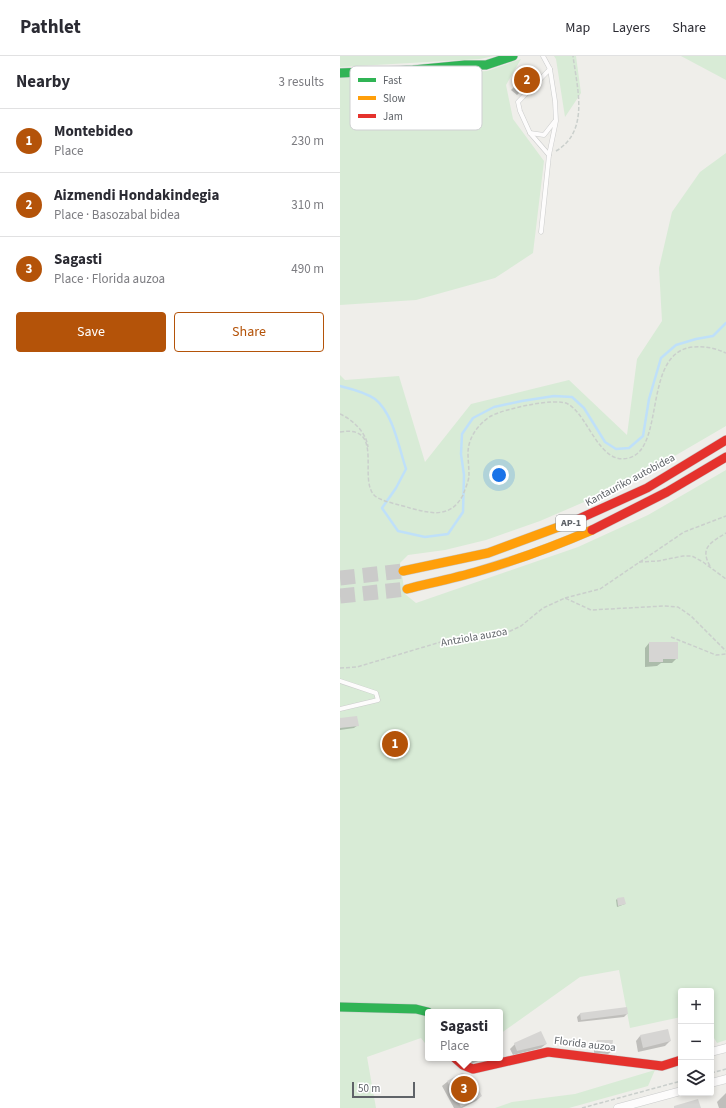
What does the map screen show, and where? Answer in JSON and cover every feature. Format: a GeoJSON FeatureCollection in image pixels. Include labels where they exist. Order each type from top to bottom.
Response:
{"type":"FeatureCollection","features":[{"type":"Feature","properties":{"kind":"main road"},"geometry":{"type":"LineString","coordinates":[[455,66],[486,65],[512,56]]}},
{"type":"Feature","properties":{"kind":"main road"},"geometry":{"type":"LineString","coordinates":[[340,73],[350,73]]}},
{"type":"Feature","properties":{"kind":"main road","name":"Kantauriko autobidea"},"geometry":{"type":"LineString","coordinates":[[403,571],[488,553],[580,520],[647,488],[726,440]]}},
{"type":"Feature","properties":{"kind":"main road","name":"AP-1"},"geometry":{"type":"LineString","coordinates":[[407,589],[486,568],[543,549],[616,519],[662,495],[726,457]]}},
{"type":"Feature","properties":{"kind":"main road"},"geometry":{"type":"LineString","coordinates":[[340,1007],[408,1008],[425,1011]]}},
{"type":"Feature","properties":{"kind":"main road","name":"Florida auzoa"},"geometry":{"type":"LineString","coordinates":[[458,1061],[463,1065],[473,1069],[548,1052],[662,1066],[678,1061]]}},
{"type":"Feature","properties":{"kind":"street"},"geometry":{"type":"LineString","coordinates":[[714,1051],[726,1048]]}},
{"type":"Feature","properties":{"kind":"street"},"geometry":{"type":"LineString","coordinates":[[714,1082],[726,1079]]}},
{"type":"Feature","properties":{"kind":"street"},"geometry":{"type":"LineString","coordinates":[[618,1108],[678,1092]]}},
{"type":"Feature","properties":{"kind":"lane"},"geometry":{"type":"LineString","coordinates":[[541,232],[549,155],[556,121],[555,101],[550,70],[543,56]]}},
{"type":"Feature","properties":{"kind":"lane"},"geometry":{"type":"LineString","coordinates":[[549,155],[530,133],[520,111],[518,102],[550,70]]}},
{"type":"Feature","properties":{"kind":"lane"},"geometry":{"type":"LineString","coordinates":[[530,133],[544,134],[556,121]]}},
{"type":"Feature","properties":{"kind":"lane"},"geometry":{"type":"LineString","coordinates":[[340,681],[376,693],[378,700],[340,709]]}},
{"type":"Feature","properties":{"kind":"path"},"geometry":{"type":"LineString","coordinates":[[549,155],[564,146],[577,126],[579,108],[573,56]]}},
{"type":"Feature","properties":{"kind":"path"},"geometry":{"type":"LineString","coordinates":[[340,414],[346,417],[360,430],[367,440],[370,486],[376,496],[413,509],[443,513],[458,504],[464,492],[469,476],[467,452],[470,440],[479,425],[491,416],[513,408],[562,402],[568,404],[579,414],[605,451],[616,458],[628,458],[638,453],[645,441],[652,421],[661,376],[669,360],[678,351],[684,348],[700,346],[715,348],[726,353]]}},
{"type":"Feature","properties":{"kind":"path"},"geometry":{"type":"LineString","coordinates":[[340,432],[354,432],[363,438],[368,448]]}},
{"type":"Feature","properties":{"kind":"path","name":"Antziola auzoa"},"geometry":{"type":"LineString","coordinates":[[340,668],[362,666],[444,641],[506,633],[521,626],[543,608],[565,598],[600,589],[684,532],[726,516]]}},
{"type":"Feature","properties":{"kind":"path"},"geometry":{"type":"LineString","coordinates":[[711,567],[707,558],[707,546],[726,533]]}},
{"type":"Feature","properties":{"kind":"path"},"geometry":{"type":"LineString","coordinates":[[639,562],[692,556],[711,567],[726,579]]}},
{"type":"Feature","properties":{"kind":"path"},"geometry":{"type":"LineString","coordinates":[[565,598],[591,610],[664,606],[678,607],[691,616],[726,651]]}},
{"type":"Feature","properties":{"kind":"path"},"geometry":{"type":"LineString","coordinates":[[670,637],[716,655],[726,654]]}},
{"type":"Feature","properties":{"kind":"path"},"geometry":{"type":"LineString","coordinates":[[714,1072],[726,1069]]}},
{"type":"Feature","properties":{"kind":"path"},"geometry":{"type":"LineString","coordinates":[[582,1108],[678,1082]]}},
{"type":"Feature","properties":{"kind":"green space"},"geometry":{"type":"Polygon","coordinates":[[[340,56],[494,56],[480,59],[340,67],[340,56]]]}},
{"type":"Feature","properties":{"kind":"green space"},"geometry":{"type":"Polygon","coordinates":[[[554,56],[576,56],[581,93],[565,117],[556,59],[554,56]]]}},
{"type":"Feature","properties":{"kind":"green space"},"geometry":{"type":"Polygon","coordinates":[[[681,56],[726,56],[726,80],[681,56]]]}},
{"type":"Feature","properties":{"kind":"green space"},"geometry":{"type":"Polygon","coordinates":[[[521,59],[506,85],[513,119],[544,161],[533,253],[495,278],[416,300],[340,305],[340,78],[350,77],[350,130],[482,130],[482,71],[487,71],[521,59]]]}},
{"type":"Feature","properties":{"kind":"green space"},"geometry":{"type":"Polygon","coordinates":[[[726,153],[726,426],[612,490],[540,521],[486,540],[445,550],[408,555],[400,563],[405,594],[416,603],[578,547],[648,515],[726,470],[726,1040],[717,1043],[714,1038],[714,988],[678,988],[678,1018],[630,1028],[619,970],[580,977],[503,1032],[503,1009],[425,1009],[425,1043],[421,1038],[367,1057],[376,1108],[340,1108],[340,375],[345,380],[399,376],[425,462],[471,404],[569,380],[627,435],[637,359],[662,321],[659,268],[672,212],[700,172],[726,153]]]}},
{"type":"Feature","properties":{"kind":"green space"},"geometry":{"type":"Polygon","coordinates":[[[655,1070],[648,1086],[569,1108],[495,1108],[512,1102],[575,1094],[655,1070]]]}},
{"type":"Feature","properties":{"kind":"building"},"geometry":{"type":"Polygon","coordinates":[[[533,67],[540,74],[520,93],[514,86],[533,67]]]}},
{"type":"Feature","properties":{"kind":"building"},"geometry":{"type":"Polygon","coordinates":[[[649,642],[678,642],[678,659],[663,659],[663,662],[649,662],[649,642]]]}},
{"type":"Feature","properties":{"kind":"building"},"geometry":{"type":"Polygon","coordinates":[[[357,716],[359,726],[340,728],[340,718],[357,716]]]}},
{"type":"Feature","properties":{"kind":"building"},"geometry":{"type":"Polygon","coordinates":[[[624,897],[626,904],[618,906],[617,898],[624,897]]]}},
{"type":"Feature","properties":{"kind":"building"},"geometry":{"type":"Polygon","coordinates":[[[627,1007],[628,1014],[581,1020],[580,1013],[627,1007]]]}},
{"type":"Feature","properties":{"kind":"building"},"geometry":{"type":"Polygon","coordinates":[[[668,1029],[671,1041],[643,1048],[640,1035],[668,1029]]]}},
{"type":"Feature","properties":{"kind":"building"},"geometry":{"type":"Polygon","coordinates":[[[541,1031],[547,1044],[517,1051],[514,1043],[541,1031]]]}},
{"type":"Feature","properties":{"kind":"building"},"geometry":{"type":"Polygon","coordinates":[[[597,1040],[613,1040],[612,1051],[596,1050],[597,1040]]]}},
{"type":"Feature","properties":{"kind":"building"},"geometry":{"type":"Polygon","coordinates":[[[462,1073],[471,1076],[482,1096],[461,1107],[447,1081],[462,1073]]]}},
{"type":"Feature","properties":{"kind":"building"},"geometry":{"type":"Polygon","coordinates":[[[698,1099],[701,1108],[674,1108],[674,1106],[698,1099]]]}},
{"type":"Feature","properties":{"kind":"waterway"},"geometry":{"type":"LineString","coordinates":[[340,386],[363,393],[375,399],[381,405],[391,422],[406,469],[396,488],[382,508],[398,531],[425,537],[448,534],[463,512],[464,475],[461,454],[462,434],[473,418],[494,407],[522,401],[554,396],[572,397],[584,408],[605,442],[616,449],[629,448],[643,436],[649,399],[661,358],[676,345],[713,336],[726,323]]}},
{"type":"Feature","properties":{"kind":"tunnel"},"geometry":{"type":"LineString","coordinates":[[340,578],[403,571]]}},
{"type":"Feature","properties":{"kind":"tunnel"},"geometry":{"type":"LineString","coordinates":[[340,596],[407,589]]}},
{"type":"Feature","properties":{"kind":"traffic: fast"},"geometry":{"type":"LineString","coordinates":[[455,66],[486,65],[513,56]]}},
{"type":"Feature","properties":{"kind":"traffic: fast"},"geometry":{"type":"LineString","coordinates":[[340,73],[350,73]]}},
{"type":"Feature","properties":{"kind":"traffic: fast"},"geometry":{"type":"LineString","coordinates":[[340,1007],[416,1009],[425,1011]]}},
{"type":"Feature","properties":{"kind":"traffic: slow"},"geometry":{"type":"LineString","coordinates":[[403,571],[488,553],[572,522]]}},
{"type":"Feature","properties":{"kind":"traffic: slow"},"geometry":{"type":"LineString","coordinates":[[407,589],[470,574],[550,547],[592,530]]}},
{"type":"Feature","properties":{"kind":"traffic: jam"},"geometry":{"type":"LineString","coordinates":[[572,522],[647,488],[726,440]]}},
{"type":"Feature","properties":{"kind":"traffic: jam"},"geometry":{"type":"LineString","coordinates":[[592,530],[667,492],[726,457]]}},
{"type":"Feature","properties":{"kind":"traffic: jam"},"geometry":{"type":"LineString","coordinates":[[458,1061],[463,1065],[473,1069],[548,1052],[662,1066],[678,1061]]}},
{"type":"Feature","properties":{"kind":"place","name":"Aizmendi Hondakindegia"},"geometry":{"type":"Point","coordinates":[527,80]}},
{"type":"Feature","properties":{"kind":"place","name":"Montebideo"},"geometry":{"type":"Point","coordinates":[395,744]}},
{"type":"Feature","properties":{"kind":"place","name":"Sagasti"},"geometry":{"type":"Point","coordinates":[464,1089]}}]}
